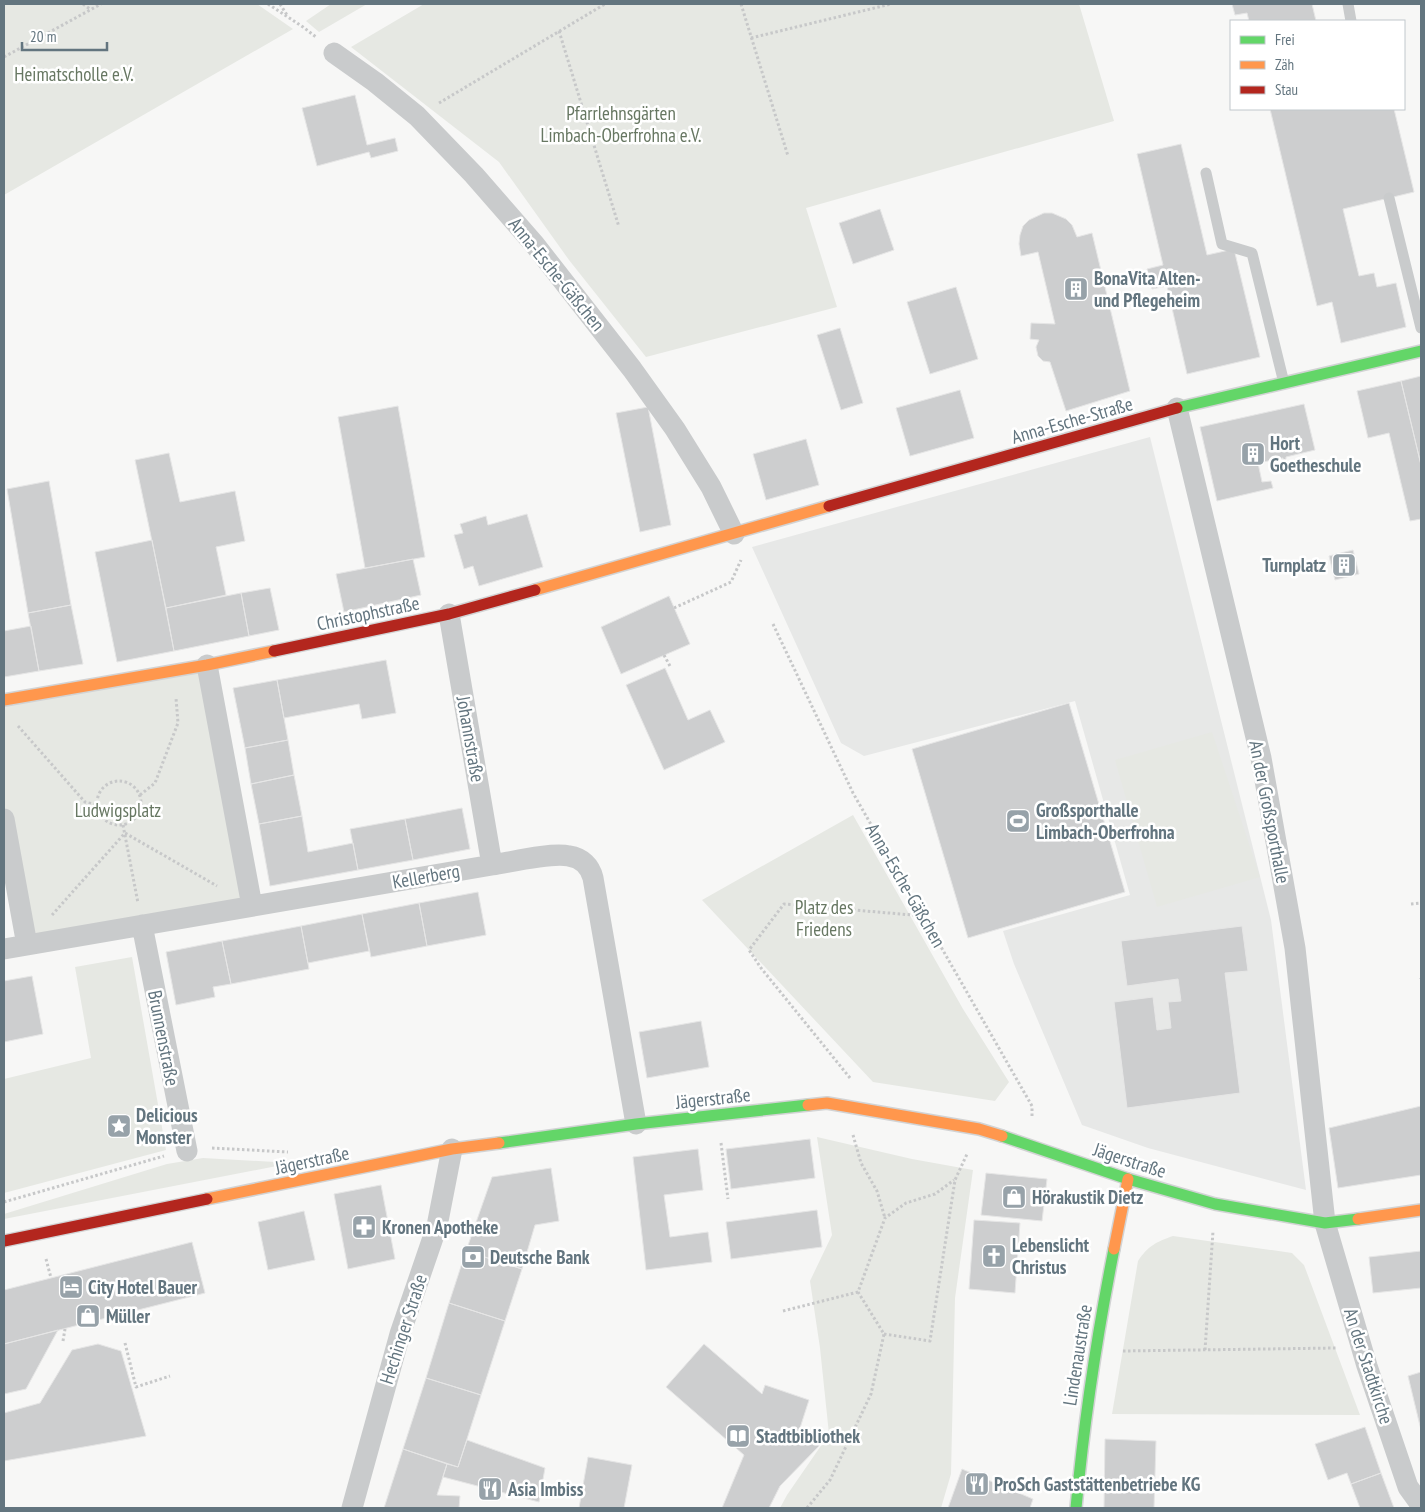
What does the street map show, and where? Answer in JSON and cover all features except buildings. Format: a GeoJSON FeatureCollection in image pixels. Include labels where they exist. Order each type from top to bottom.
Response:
{"type":"FeatureCollection","features":[{"type":"Feature","properties":{"kind":"main road","name":"Anna-Esche-Straße"},"geometry":{"type":"LineString","coordinates":[[734,534],[1176,408],[1421,351]]}},
{"type":"Feature","properties":{"kind":"main road","name":"Christophstraße"},"geometry":{"type":"LineString","coordinates":[[4,700],[207,664],[449,614],[734,534]]}},
{"type":"Feature","properties":{"kind":"main road","name":"Jägerstraße"},"geometry":{"type":"LineString","coordinates":[[4,1241],[452,1148],[636,1124],[827,1103],[979,1129],[1032,1145],[1128,1179],[1215,1204],[1325,1223],[1421,1210]]}},
{"type":"Feature","properties":{"kind":"main road","name":"Lindenaustraße"},"geometry":{"type":"LineString","coordinates":[[1076,1508],[1083,1433],[1099,1325],[1128,1179]]}},
{"type":"Feature","properties":{"kind":"street","name":"Anna-Esche-Gäßchen"},"geometry":{"type":"LineString","coordinates":[[334,53],[376,82],[417,116],[520,226],[632,369],[675,429],[711,488],[734,534]]}},
{"type":"Feature","properties":{"kind":"street","name":"An der Großsporthalle"},"geometry":{"type":"LineString","coordinates":[[1176,408],[1261,758],[1295,948],[1325,1223]]}},
{"type":"Feature","properties":{"kind":"street","name":"Johannstraße"},"geometry":{"type":"LineString","coordinates":[[449,614],[492,865]]}},
{"type":"Feature","properties":{"kind":"street"},"geometry":{"type":"LineString","coordinates":[[207,664],[252,906]]}},
{"type":"Feature","properties":{"kind":"street"},"geometry":{"type":"LineString","coordinates":[[4,819],[26,945]]}},
{"type":"Feature","properties":{"kind":"street","name":"Kellerberg"},"geometry":{"type":"LineString","coordinates":[[4,949],[492,865],[552,856],[569,856],[583,861],[590,868],[636,1124]]}},
{"type":"Feature","properties":{"kind":"street","name":"Brunnenstraße"},"geometry":{"type":"LineString","coordinates":[[142,925],[187,1151]]}},
{"type":"Feature","properties":{"kind":"street","name":"Hechinger Straße"},"geometry":{"type":"LineString","coordinates":[[352,1508],[400,1334],[437,1226],[452,1148]]}},
{"type":"Feature","properties":{"kind":"street","name":"An der Stadtkirche"},"geometry":{"type":"LineString","coordinates":[[1325,1223],[1362,1348],[1408,1487],[1421,1505]]}},
{"type":"Feature","properties":{"kind":"lane"},"geometry":{"type":"LineString","coordinates":[[1348,4],[1351,20]]}},
{"type":"Feature","properties":{"kind":"lane"},"geometry":{"type":"LineString","coordinates":[[1206,173],[1222,244],[1252,254],[1284,383]]}},
{"type":"Feature","properties":{"kind":"lane"},"geometry":{"type":"LineString","coordinates":[[1389,198],[1421,328]]}},
{"type":"Feature","properties":{"kind":"path"},"geometry":{"type":"LineString","coordinates":[[83,4],[90,9]]}},
{"type":"Feature","properties":{"kind":"path"},"geometry":{"type":"LineString","coordinates":[[4,57],[101,4]]}},
{"type":"Feature","properties":{"kind":"path"},"geometry":{"type":"LineString","coordinates":[[268,4],[316,37],[324,50],[334,53]]}},
{"type":"Feature","properties":{"kind":"path"},"geometry":{"type":"LineString","coordinates":[[280,4],[287,16]]}},
{"type":"Feature","properties":{"kind":"path"},"geometry":{"type":"LineString","coordinates":[[417,116],[605,4]]}},
{"type":"Feature","properties":{"kind":"path"},"geometry":{"type":"LineString","coordinates":[[741,4],[788,156]]}},
{"type":"Feature","properties":{"kind":"path"},"geometry":{"type":"LineString","coordinates":[[752,38],[892,4]]}},
{"type":"Feature","properties":{"kind":"path"},"geometry":{"type":"LineString","coordinates":[[559,31],[619,228]]}},
{"type":"Feature","properties":{"kind":"path"},"geometry":{"type":"LineString","coordinates":[[674,608],[731,582],[743,556]]}},
{"type":"Feature","properties":{"kind":"path","name":"Anna-Esche-Gäßchen"},"geometry":{"type":"LineString","coordinates":[[773,624],[853,793],[1032,1106],[1032,1145]]}},
{"type":"Feature","properties":{"kind":"path"},"geometry":{"type":"LineString","coordinates":[[664,655],[671,668]]}},
{"type":"Feature","properties":{"kind":"path"},"geometry":{"type":"LineString","coordinates":[[140,795],[155,783],[178,723],[174,670]]}},
{"type":"Feature","properties":{"kind":"path"},"geometry":{"type":"LineString","coordinates":[[19,727],[85,802],[97,805]]}},
{"type":"Feature","properties":{"kind":"path"},"geometry":{"type":"LineString","coordinates":[[115,781],[130,783],[140,795],[140,810],[136,817],[123,825],[108,823],[99,812],[97,805],[97,797],[101,790],[106,785],[115,781]]}},
{"type":"Feature","properties":{"kind":"path"},"geometry":{"type":"LineString","coordinates":[[123,825],[142,925]]}},
{"type":"Feature","properties":{"kind":"path"},"geometry":{"type":"LineString","coordinates":[[26,945],[125,833]]}},
{"type":"Feature","properties":{"kind":"path"},"geometry":{"type":"LineString","coordinates":[[125,833],[218,887]]}},
{"type":"Feature","properties":{"kind":"path"},"geometry":{"type":"LineString","coordinates":[[1411,904],[1421,903]]}},
{"type":"Feature","properties":{"kind":"path"},"geometry":{"type":"LineString","coordinates":[[853,1082],[761,968],[749,950],[784,904],[924,916]]}},
{"type":"Feature","properties":{"kind":"path"},"geometry":{"type":"LineString","coordinates":[[717,1115],[728,1200]]}},
{"type":"Feature","properties":{"kind":"path"},"geometry":{"type":"LineString","coordinates":[[884,1334],[930,1341],[955,1180],[979,1129]]}},
{"type":"Feature","properties":{"kind":"path"},"geometry":{"type":"LineString","coordinates":[[852,1130],[861,1163],[877,1191],[884,1218],[858,1292]]}},
{"type":"Feature","properties":{"kind":"path"},"geometry":{"type":"LineString","coordinates":[[4,1202],[167,1155],[187,1151]]}},
{"type":"Feature","properties":{"kind":"path"},"geometry":{"type":"LineString","coordinates":[[884,1218],[906,1203],[936,1194],[955,1180]]}},
{"type":"Feature","properties":{"kind":"path"},"geometry":{"type":"LineString","coordinates":[[1205,1350],[1215,1204]]}},
{"type":"Feature","properties":{"kind":"path"},"geometry":{"type":"LineString","coordinates":[[807,1508],[830,1480],[871,1394],[884,1334],[858,1292]]}},
{"type":"Feature","properties":{"kind":"path"},"geometry":{"type":"LineString","coordinates":[[783,1311],[858,1292]]}},
{"type":"Feature","properties":{"kind":"path"},"geometry":{"type":"LineString","coordinates":[[63,1341],[65,1329]]}},
{"type":"Feature","properties":{"kind":"path"},"geometry":{"type":"LineString","coordinates":[[125,1343],[136,1387],[170,1376]]}},
{"type":"Feature","properties":{"kind":"path"},"geometry":{"type":"LineString","coordinates":[[1095,1352],[1362,1348]]}},
{"type":"Feature","properties":{"kind":"shaded area"},"geometry":{"type":"Polygon","coordinates":[[[1150,437],[1271,920],[1306,1190],[1148,1148],[1082,1125],[1014,964],[1003,931],[1130,895],[1075,701],[864,756],[841,743],[752,547],[1150,437]]]}},
{"type":"Feature","properties":{"kind":"green space","name":"Heimatscholle e.V."},"geometry":{"type":"Polygon","coordinates":[[[4,4],[257,4],[293,29],[4,195],[4,4]]]}},
{"type":"Feature","properties":{"kind":"green space"},"geometry":{"type":"Polygon","coordinates":[[[331,4],[367,4],[319,32],[306,21],[331,4]]]}},
{"type":"Feature","properties":{"kind":"green space","name":"Pfarrlehnsgärten Limbach-Oberfrohna e.V."},"geometry":{"type":"Polygon","coordinates":[[[424,4],[1079,4],[1114,121],[806,208],[837,307],[646,357],[569,260],[499,162],[351,47],[424,4]]]}},
{"type":"Feature","properties":{"kind":"green space","name":"Ludwigsplatz"},"geometry":{"type":"Polygon","coordinates":[[[207,665],[252,906],[27,945],[4,819],[4,701],[207,665]]]}},
{"type":"Feature","properties":{"kind":"green space"},"geometry":{"type":"Polygon","coordinates":[[[1212,732],[1260,877],[1157,907],[1115,760],[1212,732]]]}},
{"type":"Feature","properties":{"kind":"green space","name":"Platz des Friedens"},"geometry":{"type":"Polygon","coordinates":[[[853,815],[963,1009],[1009,1082],[995,1101],[873,1082],[702,900],[853,815]]]}},
{"type":"Feature","properties":{"kind":"green space"},"geometry":{"type":"Polygon","coordinates":[[[132,957],[166,1150],[4,1193],[4,1079],[91,1058],[75,967],[132,957]]]}},
{"type":"Feature","properties":{"kind":"green space"},"geometry":{"type":"Polygon","coordinates":[[[817,1137],[912,1159],[973,1170],[955,1298],[951,1474],[941,1508],[780,1508],[829,1434],[820,1348],[810,1281],[832,1235],[817,1137]]]}},
{"type":"Feature","properties":{"kind":"green space"},"geometry":{"type":"Polygon","coordinates":[[[203,1158],[292,1163],[4,1219],[4,1214],[167,1164],[203,1158]]]}},
{"type":"Feature","properties":{"kind":"green space"},"geometry":{"type":"Polygon","coordinates":[[[1173,1236],[1292,1253],[1304,1265],[1360,1415],[1112,1414],[1138,1261],[1153,1245],[1173,1236]]]}},
{"type":"Feature","properties":{"kind":"traffic: fast"},"geometry":{"type":"LineString","coordinates":[[1177,408],[1421,351]]}},
{"type":"Feature","properties":{"kind":"traffic: fast"},"geometry":{"type":"LineString","coordinates":[[499,1143],[636,1124],[808,1105]]}},
{"type":"Feature","properties":{"kind":"traffic: fast"},"geometry":{"type":"LineString","coordinates":[[1002,1136],[1128,1179],[1215,1204],[1325,1223],[1358,1219]]}},
{"type":"Feature","properties":{"kind":"traffic: fast"},"geometry":{"type":"LineString","coordinates":[[1076,1508],[1092,1378],[1114,1249]]}},
{"type":"Feature","properties":{"kind":"traffic: slow"},"geometry":{"type":"LineString","coordinates":[[535,590],[829,506]]}},
{"type":"Feature","properties":{"kind":"traffic: slow"},"geometry":{"type":"LineString","coordinates":[[4,700],[207,665],[274,651]]}},
{"type":"Feature","properties":{"kind":"traffic: slow"},"geometry":{"type":"LineString","coordinates":[[808,1105],[827,1103],[979,1129],[1002,1136]]}},
{"type":"Feature","properties":{"kind":"traffic: slow"},"geometry":{"type":"LineString","coordinates":[[207,1199],[452,1149],[499,1143]]}},
{"type":"Feature","properties":{"kind":"traffic: slow"},"geometry":{"type":"LineString","coordinates":[[1114,1249],[1128,1179]]}},
{"type":"Feature","properties":{"kind":"traffic: slow"},"geometry":{"type":"LineString","coordinates":[[1358,1219],[1421,1210]]}},
{"type":"Feature","properties":{"kind":"traffic: jam"},"geometry":{"type":"LineString","coordinates":[[829,506],[1177,408]]}},
{"type":"Feature","properties":{"kind":"traffic: jam"},"geometry":{"type":"LineString","coordinates":[[274,651],[449,614],[535,590]]}},
{"type":"Feature","properties":{"kind":"traffic: jam"},"geometry":{"type":"LineString","coordinates":[[4,1241],[207,1199]]}},
{"type":"Feature","properties":{"kind":"place","name":"BonaVita Alten- und Pflegeheim"},"geometry":{"type":"Point","coordinates":[1076,289]}},
{"type":"Feature","properties":{"kind":"place","name":"Hort Goetheschule"},"geometry":{"type":"Point","coordinates":[1253,454]}},
{"type":"Feature","properties":{"kind":"place","name":"Turnplatz"},"geometry":{"type":"Point","coordinates":[1344,565]}},
{"type":"Feature","properties":{"kind":"place","name":"Großsporthalle Limbach-Oberfrohna"},"geometry":{"type":"Point","coordinates":[1018,821]}},
{"type":"Feature","properties":{"kind":"place","name":"Delicious Monster"},"geometry":{"type":"Point","coordinates":[119,1126]}},
{"type":"Feature","properties":{"kind":"place","name":"Hörakustik Dietz"},"geometry":{"type":"Point","coordinates":[1014,1197]}},
{"type":"Feature","properties":{"kind":"place","name":"Kronen Apotheke"},"geometry":{"type":"Point","coordinates":[364,1227]}},
{"type":"Feature","properties":{"kind":"place","name":"Lebenslicht Christus"},"geometry":{"type":"Point","coordinates":[994,1256]}},
{"type":"Feature","properties":{"kind":"place","name":"Deutsche Bank"},"geometry":{"type":"Point","coordinates":[473,1257]}},
{"type":"Feature","properties":{"kind":"place","name":"City Hotel Bauer"},"geometry":{"type":"Point","coordinates":[71,1287]}},
{"type":"Feature","properties":{"kind":"place","name":"Müller"},"geometry":{"type":"Point","coordinates":[88,1316]}},
{"type":"Feature","properties":{"kind":"place","name":"Stadtbibliothek"},"geometry":{"type":"Point","coordinates":[738,1436]}},
{"type":"Feature","properties":{"kind":"place","name":"ProSch Gaststättenbetriebe KG"},"geometry":{"type":"Point","coordinates":[977,1484]}},
{"type":"Feature","properties":{"kind":"place","name":"Asia Imbiss"},"geometry":{"type":"Point","coordinates":[490,1489]}}]}
